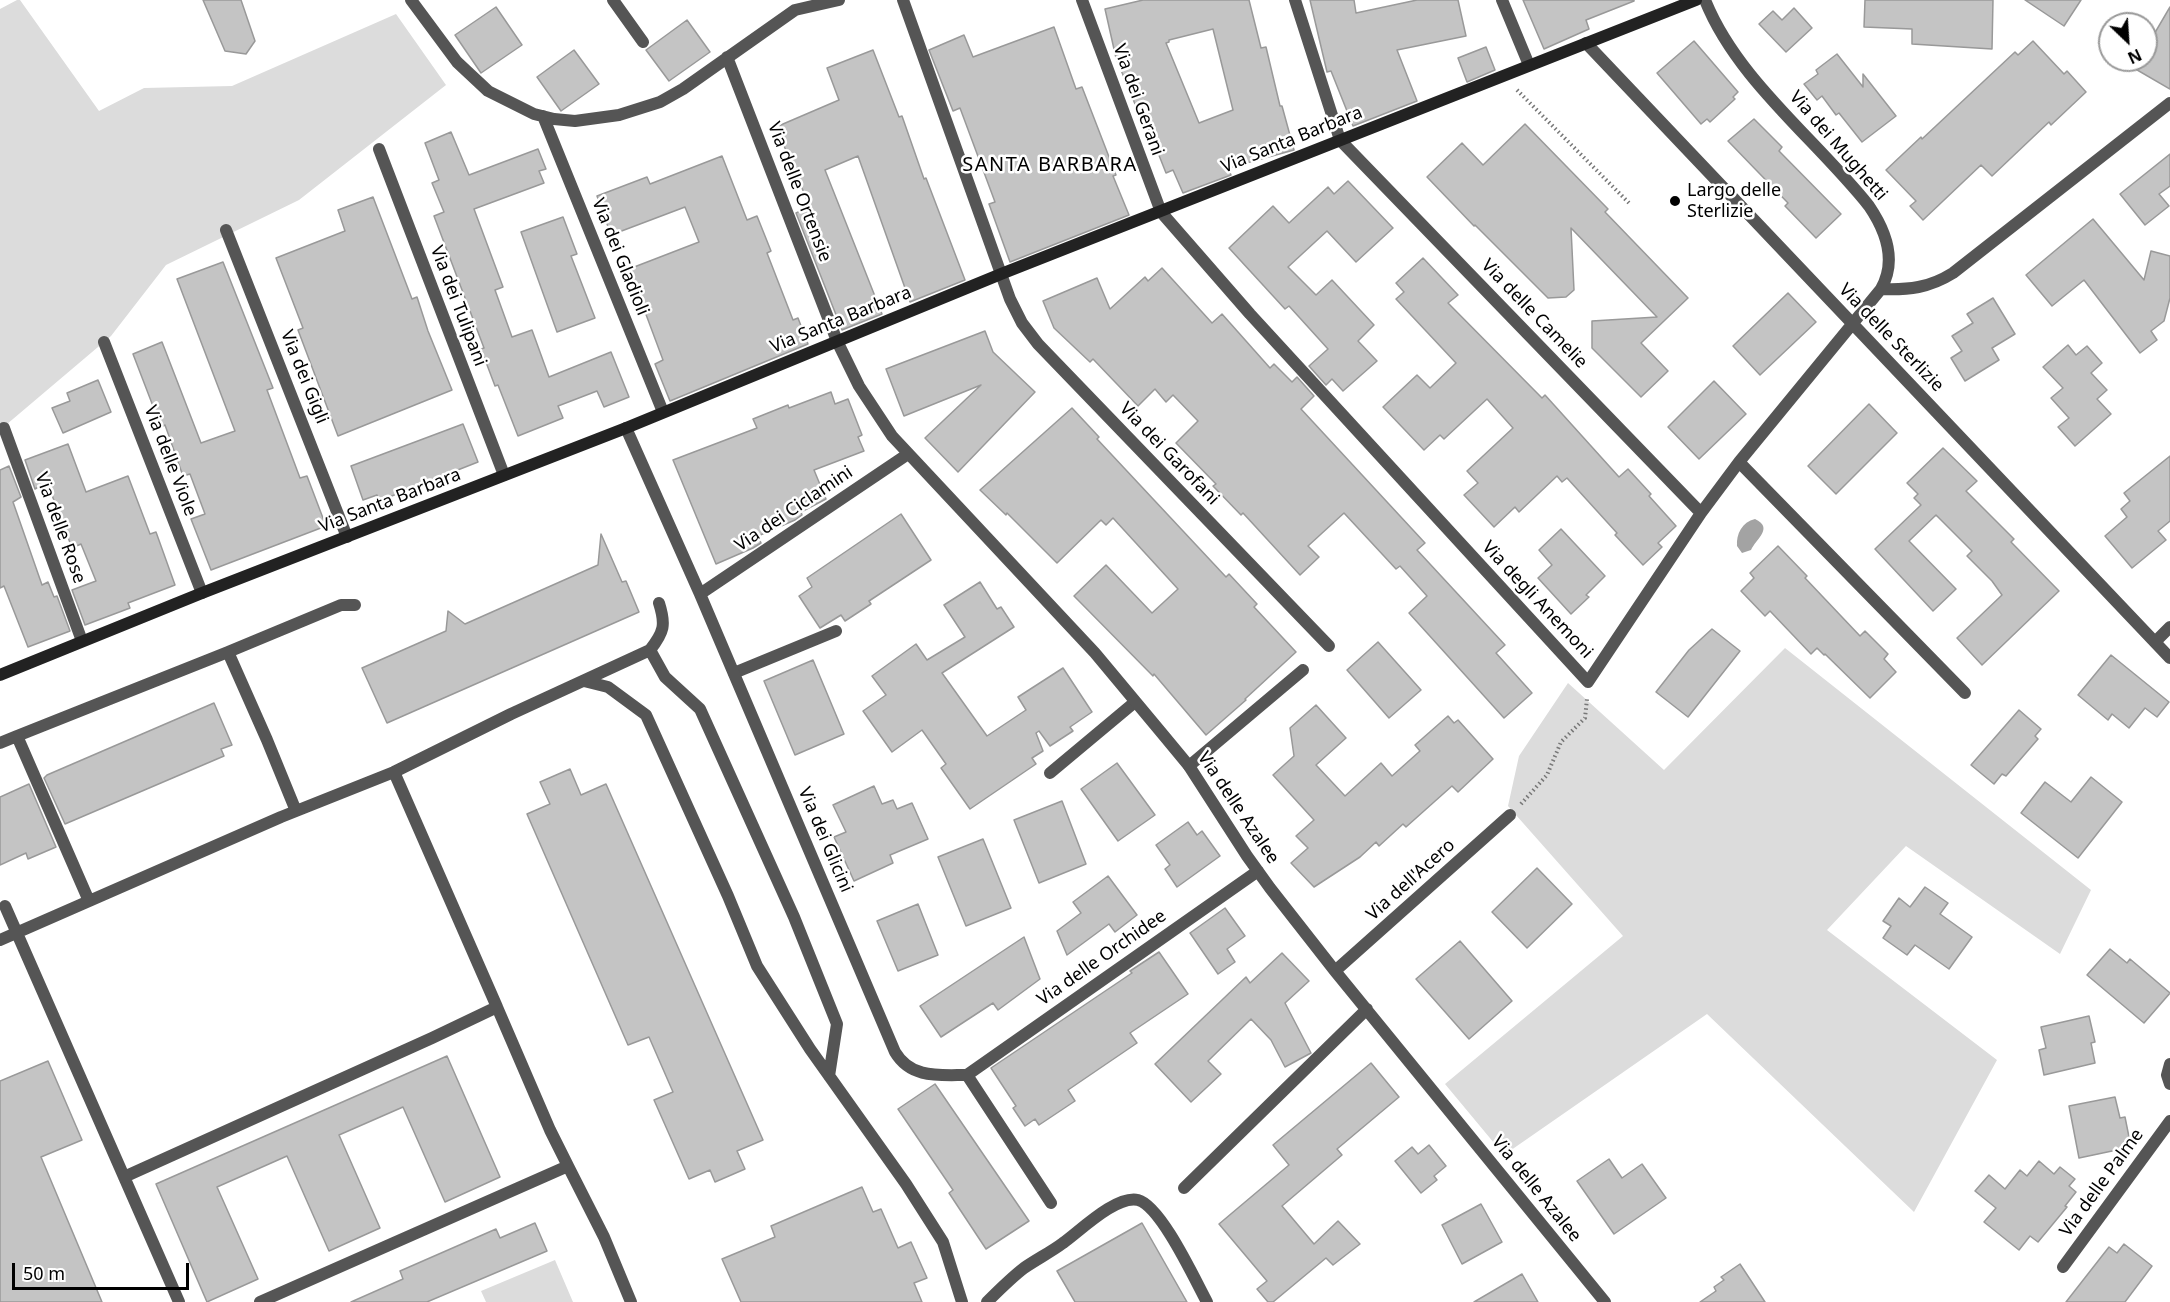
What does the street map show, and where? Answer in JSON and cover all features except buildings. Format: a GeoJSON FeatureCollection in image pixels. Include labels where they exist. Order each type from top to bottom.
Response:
{"type":"FeatureCollection","features":[{"type":"Feature","properties":{"kind":"street"},"geometry":{"type":"LineString","coordinates":[[411,0],[457,62],[472,78],[500,98],[523,109],[565,120],[586,120],[619,115],[648,107],[670,97],[808,0]]}},
{"type":"Feature","properties":{"kind":"street"},"geometry":{"type":"LineString","coordinates":[[613,0],[643,42]]}},
{"type":"Feature","properties":{"kind":"street"},"geometry":{"type":"LineString","coordinates":[[795,10],[839,0]]}},
{"type":"Feature","properties":{"kind":"street","name":"Via dei Garofani"},"geometry":{"type":"LineString","coordinates":[[903,0],[1017,315],[1038,344],[1329,646]]}},
{"type":"Feature","properties":{"kind":"street","name":"Via dei Gerani"},"geometry":{"type":"LineString","coordinates":[[1082,0],[1161,212]]}},
{"type":"Feature","properties":{"kind":"street"},"geometry":{"type":"LineString","coordinates":[[1295,0],[1340,140]]}},
{"type":"Feature","properties":{"kind":"street"},"geometry":{"type":"LineString","coordinates":[[1502,0],[1529,65]]}},
{"type":"Feature","properties":{"kind":"street","name":"Via Santa Barbara"},"geometry":{"type":"LineString","coordinates":[[0,675],[202,593],[626,428],[1001,274],[1696,0]]}},
{"type":"Feature","properties":{"kind":"street","name":"Via dei Mughetti"},"geometry":{"type":"LineString","coordinates":[[1705,0],[1719,31],[1740,63],[1856,190],[1875,215],[1884,234],[1889,254],[1889,269],[1881,289],[1851,323]]}},
{"type":"Feature","properties":{"kind":"street","name":"Via delle Sterlizie"},"geometry":{"type":"LineString","coordinates":[[1586,43],[2170,658]]}},
{"type":"Feature","properties":{"kind":"street","name":"Via delle Ortensie"},"geometry":{"type":"LineString","coordinates":[[727,57],[837,341]]}},
{"type":"Feature","properties":{"kind":"street"},"geometry":{"type":"LineString","coordinates":[[1881,289],[1920,288],[1953,273],[2170,103]]}},
{"type":"Feature","properties":{"kind":"street","name":"Via dei Gladioli"},"geometry":{"type":"LineString","coordinates":[[543,116],[663,412]]}},
{"type":"Feature","properties":{"kind":"street","name":"Via delle Camelie"},"geometry":{"type":"LineString","coordinates":[[1340,140],[1701,513]]}},
{"type":"Feature","properties":{"kind":"street","name":"Via dei Tulipani"},"geometry":{"type":"LineString","coordinates":[[379,148],[504,475]]}},
{"type":"Feature","properties":{"kind":"street","name":"Via degli Anemoni"},"geometry":{"type":"LineString","coordinates":[[1161,212],[1250,314],[1588,682],[1701,513],[1851,323]]}},
{"type":"Feature","properties":{"kind":"street","name":"Via dei Gigli"},"geometry":{"type":"LineString","coordinates":[[226,230],[347,537]]}},
{"type":"Feature","properties":{"kind":"street","name":"Via delle Azalee"},"geometry":{"type":"LineString","coordinates":[[837,341],[859,386],[876,414],[908,454],[1095,653],[1189,766],[1258,871],[1335,971],[1605,1302]]}},
{"type":"Feature","properties":{"kind":"street","name":"Via delle Viole"},"geometry":{"type":"LineString","coordinates":[[104,342],[202,593]]}},
{"type":"Feature","properties":{"kind":"street","name":"Via delle Rose"},"geometry":{"type":"LineString","coordinates":[[4,428],[82,641]]}},
{"type":"Feature","properties":{"kind":"street","name":"Via dei Glicini"},"geometry":{"type":"LineString","coordinates":[[626,428],[700,594],[895,1052],[904,1064],[919,1072],[936,1075],[967,1075]]}},
{"type":"Feature","properties":{"kind":"street","name":"Via dei Ciclamini"},"geometry":{"type":"LineString","coordinates":[[700,594],[908,454]]}},
{"type":"Feature","properties":{"kind":"street"},"geometry":{"type":"LineString","coordinates":[[1739,462],[1965,693]]}},
{"type":"Feature","properties":{"kind":"street"},"geometry":{"type":"LineString","coordinates":[[0,940],[296,811],[394,772],[511,714],[651,650],[661,636],[664,620],[659,603]]}},
{"type":"Feature","properties":{"kind":"street"},"geometry":{"type":"LineString","coordinates":[[0,743],[341,605],[355,605]]}},
{"type":"Feature","properties":{"kind":"street"},"geometry":{"type":"LineString","coordinates":[[2155,642],[2170,627]]}},
{"type":"Feature","properties":{"kind":"street"},"geometry":{"type":"LineString","coordinates":[[734,673],[836,631]]}},
{"type":"Feature","properties":{"kind":"street"},"geometry":{"type":"LineString","coordinates":[[651,650],[665,677],[700,709],[794,917],[837,1024],[829,1076]]}},
{"type":"Feature","properties":{"kind":"street"},"geometry":{"type":"LineString","coordinates":[[228,652],[296,811]]}},
{"type":"Feature","properties":{"kind":"street"},"geometry":{"type":"LineString","coordinates":[[1189,766],[1303,670]]}},
{"type":"Feature","properties":{"kind":"street"},"geometry":{"type":"LineString","coordinates":[[584,681],[608,687],[646,715],[724,886],[757,966],[943,1242],[962,1302]]}},
{"type":"Feature","properties":{"kind":"street"},"geometry":{"type":"LineString","coordinates":[[1050,773],[1135,702]]}},
{"type":"Feature","properties":{"kind":"street"},"geometry":{"type":"LineString","coordinates":[[17,736],[89,901]]}},
{"type":"Feature","properties":{"kind":"street"},"geometry":{"type":"LineString","coordinates":[[394,772],[550,1130],[604,1238],[631,1302]]}},
{"type":"Feature","properties":{"kind":"street","name":"Via dell'Acero"},"geometry":{"type":"LineString","coordinates":[[1335,971],[1510,815]]}},
{"type":"Feature","properties":{"kind":"street","name":"Via delle Orchidee"},"geometry":{"type":"LineString","coordinates":[[967,1075],[1258,871]]}},
{"type":"Feature","properties":{"kind":"street"},"geometry":{"type":"LineString","coordinates":[[2,903],[179,1302]]}},
{"type":"Feature","properties":{"kind":"street"},"geometry":{"type":"LineString","coordinates":[[124,1177],[497,1006]]}},
{"type":"Feature","properties":{"kind":"street"},"geometry":{"type":"LineString","coordinates":[[1184,1188],[1366,1009]]}},
{"type":"Feature","properties":{"kind":"street"},"geometry":{"type":"LineString","coordinates":[[2170,1064],[2167,1075],[2170,1084]]}},
{"type":"Feature","properties":{"kind":"street"},"geometry":{"type":"LineString","coordinates":[[967,1075],[1051,1203]]}},
{"type":"Feature","properties":{"kind":"street","name":"Via delle Palme"},"geometry":{"type":"LineString","coordinates":[[2063,1267],[2170,1121]]}},
{"type":"Feature","properties":{"kind":"street"},"geometry":{"type":"LineString","coordinates":[[260,1302],[568,1166]]}},
{"type":"Feature","properties":{"kind":"street"},"geometry":{"type":"LineString","coordinates":[[987,1302],[1024,1268],[1061,1245],[1105,1211],[1126,1200],[1139,1200],[1164,1224],[1207,1302]]}},
{"type":"Feature","properties":{"kind":"path"},"geometry":{"type":"LineString","coordinates":[[1503,76],[1630,204]]}},
{"type":"Feature","properties":{"kind":"path"},"geometry":{"type":"LineString","coordinates":[[1510,815],[1547,775],[1561,742],[1585,718],[1588,682]]}},
{"type":"Feature","properties":{"kind":"shaded area"},"geometry":{"type":"Polygon","coordinates":[[[20,0],[99,111],[144,88],[232,86],[396,14],[446,85],[299,200],[166,265],[111,336],[0,430],[0,9],[20,0]]]}},
{"type":"Feature","properties":{"kind":"shaded area"},"geometry":{"type":"Polygon","coordinates":[[[1755,519],[1763,526],[1762,534],[1751,550],[1742,553],[1737,546],[1739,533],[1743,526],[1755,519]]]}},
{"type":"Feature","properties":{"kind":"shaded area"},"geometry":{"type":"Polygon","coordinates":[[[1785,648],[2091,890],[2060,954],[1906,846],[1827,930],[1997,1060],[1914,1212],[1707,1014],[1504,1155],[1445,1084],[1623,936],[1508,806],[1519,756],[1568,683],[1664,770],[1785,648]]]}},
{"type":"Feature","properties":{"kind":"shaded area"},"geometry":{"type":"Polygon","coordinates":[[[555,1260],[573,1302],[486,1302],[481,1291],[555,1260]]]}},
{"type":"Feature","properties":{"kind":"place","name":"Largo delle Sterlizie"},"geometry":{"type":"Point","coordinates":[1675,201]}},
{"type":"Feature","properties":{"kind":"district","name":"SANTA BARBARA"},"geometry":{"type":"Point","coordinates":[1050,165]}}]}
